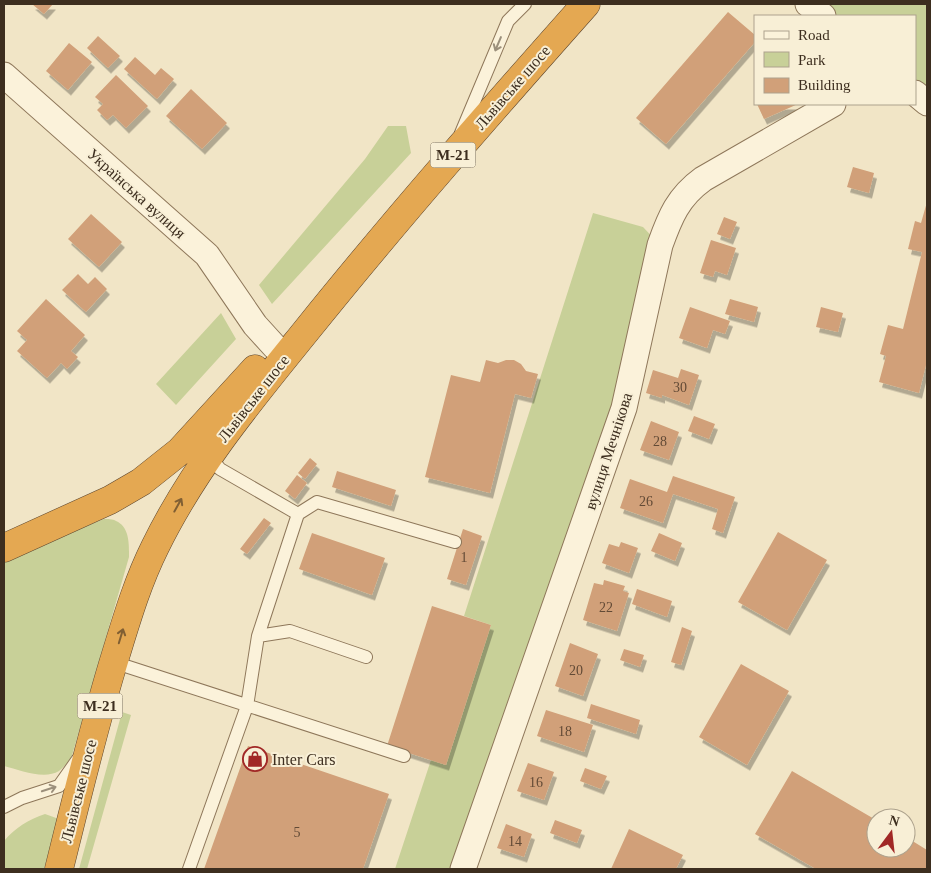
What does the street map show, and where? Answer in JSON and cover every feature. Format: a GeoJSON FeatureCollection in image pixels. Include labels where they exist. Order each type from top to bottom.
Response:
{"type":"FeatureCollection","features":[{"type":"Feature","properties":{"kind":"highway","name":"Львівське шосе"},"geometry":{"type":"LineString","coordinates":[[59,869],[90,742],[132,601],[154,547],[184,494],[209,455],[255,394],[324,309],[452,156],[586,4]]}},
{"type":"Feature","properties":{"kind":"highway","name":"М-21"},"geometry":{"type":"LineString","coordinates":[[8,545],[110,500],[141,482],[180,451],[275,348],[324,309]]}},
{"type":"Feature","properties":{"kind":"street"},"geometry":{"type":"LineString","coordinates":[[808,4],[822,15]]}},
{"type":"Feature","properties":{"kind":"street","name":"Українська вулиця"},"geometry":{"type":"LineString","coordinates":[[4,75],[207,255],[255,325],[275,348]]}},
{"type":"Feature","properties":{"kind":"street"},"geometry":{"type":"LineString","coordinates":[[916,94],[927,103]]}},
{"type":"Feature","properties":{"kind":"street","name":"вулиця Мечнікова"},"geometry":{"type":"LineString","coordinates":[[463,869],[624,408],[660,245],[668,224],[681,199],[697,184],[831,105]]}},
{"type":"Feature","properties":{"kind":"lane"},"geometry":{"type":"LineString","coordinates":[[452,156],[508,21],[524,4]]}},
{"type":"Feature","properties":{"kind":"lane"},"geometry":{"type":"LineString","coordinates":[[209,455],[220,469],[298,514]]}},
{"type":"Feature","properties":{"kind":"lane"},"geometry":{"type":"LineString","coordinates":[[189,869],[247,706],[258,636],[298,514],[317,502],[455,542]]}},
{"type":"Feature","properties":{"kind":"lane"},"geometry":{"type":"LineString","coordinates":[[258,636],[290,632],[366,657]]}},
{"type":"Feature","properties":{"kind":"lane"},"geometry":{"type":"LineString","coordinates":[[113,662],[404,756]]}},
{"type":"Feature","properties":{"kind":"lane"},"geometry":{"type":"LineString","coordinates":[[4,807],[22,798],[59,786],[90,742]]}},
{"type":"Feature","properties":{"kind":"green space"},"geometry":{"type":"Polygon","coordinates":[[[808,4],[927,4],[927,103],[916,94],[916,15],[822,15],[808,4]]]}},
{"type":"Feature","properties":{"kind":"green space"},"geometry":{"type":"Polygon","coordinates":[[[388,126],[406,126],[411,153],[272,304],[259,285],[365,159],[388,126]]]}},
{"type":"Feature","properties":{"kind":"green space"},"geometry":{"type":"Polygon","coordinates":[[[593,213],[643,227],[660,245],[629,388],[463,869],[395,869],[431,760],[446,765],[491,625],[464,616],[593,213]]]}},
{"type":"Feature","properties":{"kind":"green space"},"geometry":{"type":"Polygon","coordinates":[[[221,313],[236,339],[176,405],[156,384],[221,313]]]}},
{"type":"Feature","properties":{"kind":"green space"},"geometry":{"type":"Polygon","coordinates":[[[104,519],[115,520],[124,527],[128,537],[129,557],[71,759],[59,771],[46,775],[4,766],[4,559],[104,519]]]}},
{"type":"Feature","properties":{"kind":"green space"},"geometry":{"type":"Polygon","coordinates":[[[122,712],[131,715],[87,869],[79,869],[122,712]]]}},
{"type":"Feature","properties":{"kind":"green space"},"geometry":{"type":"Polygon","coordinates":[[[45,814],[59,819],[44,869],[4,869],[4,841],[23,824],[45,814]]]}},
{"type":"Feature","properties":{"kind":"building"},"geometry":{"type":"Polygon","coordinates":[[[32,4],[53,4],[44,14],[32,4]]]}},
{"type":"Feature","properties":{"kind":"building"},"geometry":{"type":"Polygon","coordinates":[[[728,12],[754,34],[754,43],[666,144],[636,118],[728,12]]]}},
{"type":"Feature","properties":{"kind":"building"},"geometry":{"type":"Polygon","coordinates":[[[98,36],[120,56],[108,68],[87,48],[98,36]]]}},
{"type":"Feature","properties":{"kind":"building"},"geometry":{"type":"Polygon","coordinates":[[[69,43],[92,62],[68,90],[46,71],[69,43]]]}},
{"type":"Feature","properties":{"kind":"building"},"geometry":{"type":"Polygon","coordinates":[[[135,57],[155,75],[161,68],[174,79],[157,99],[124,69],[135,57]]]}},
{"type":"Feature","properties":{"kind":"building"},"geometry":{"type":"Polygon","coordinates":[[[116,75],[148,106],[126,128],[113,115],[107,120],[97,110],[103,104],[95,97],[116,75]]]}},
{"type":"Feature","properties":{"kind":"building"},"geometry":{"type":"Polygon","coordinates":[[[191,89],[227,123],[202,149],[166,116],[191,89]]]}},
{"type":"Feature","properties":{"kind":"building"},"geometry":{"type":"Polygon","coordinates":[[[757,105],[796,105],[764,119],[757,105]]]}},
{"type":"Feature","properties":{"kind":"building"},"geometry":{"type":"Polygon","coordinates":[[[853,167],[874,173],[869,193],[847,187],[853,167]]]}},
{"type":"Feature","properties":{"kind":"building"},"geometry":{"type":"Polygon","coordinates":[[[927,202],[927,361],[919,393],[879,382],[886,356],[880,354],[888,325],[903,329],[922,252],[908,249],[915,221],[921,223],[927,202]]]}},
{"type":"Feature","properties":{"kind":"building"},"geometry":{"type":"Polygon","coordinates":[[[91,214],[122,242],[99,267],[68,239],[91,214]]]}},
{"type":"Feature","properties":{"kind":"building"},"geometry":{"type":"Polygon","coordinates":[[[724,217],[737,222],[730,239],[717,234],[724,217]]]}},
{"type":"Feature","properties":{"kind":"building"},"geometry":{"type":"Polygon","coordinates":[[[711,240],[736,248],[727,275],[715,271],[713,277],[700,273],[711,240]]]}},
{"type":"Feature","properties":{"kind":"building"},"geometry":{"type":"Polygon","coordinates":[[[78,274],[88,284],[95,277],[107,289],[86,312],[62,290],[78,274]]]}},
{"type":"Feature","properties":{"kind":"building"},"geometry":{"type":"Polygon","coordinates":[[[46,299],[85,335],[71,351],[78,357],[67,369],[61,363],[47,378],[17,351],[27,340],[17,331],[46,299]]]}},
{"type":"Feature","properties":{"kind":"building"},"geometry":{"type":"Polygon","coordinates":[[[730,299],[758,307],[754,322],[725,314],[730,299]]]}},
{"type":"Feature","properties":{"kind":"building"},"geometry":{"type":"Polygon","coordinates":[[[690,307],[730,321],[725,334],[713,330],[707,348],[679,338],[690,307]]]}},
{"type":"Feature","properties":{"kind":"building"},"geometry":{"type":"Polygon","coordinates":[[[821,307],[843,313],[838,332],[816,327],[821,307]]]}},
{"type":"Feature","properties":{"kind":"building"},"geometry":{"type":"Polygon","coordinates":[[[486,360],[498,363],[514,360],[521,364],[526,371],[538,374],[531,398],[515,394],[490,493],[425,477],[451,375],[480,382],[486,360]]]}},
{"type":"Feature","properties":{"kind":"building"},"geometry":{"type":"Polygon","coordinates":[[[681,369],[699,375],[689,405],[662,395],[662,398],[646,393],[653,370],[678,378],[681,369]]]}},
{"type":"Feature","properties":{"kind":"building"},"geometry":{"type":"Polygon","coordinates":[[[694,416],[715,424],[709,439],[688,431],[694,416]]]}},
{"type":"Feature","properties":{"kind":"building"},"geometry":{"type":"Polygon","coordinates":[[[651,421],[679,432],[669,460],[640,450],[651,421]]]}},
{"type":"Feature","properties":{"kind":"building"},"geometry":{"type":"Polygon","coordinates":[[[310,458],[317,464],[305,479],[298,473],[310,458]]]}},
{"type":"Feature","properties":{"kind":"building"},"geometry":{"type":"Polygon","coordinates":[[[337,471],[396,490],[391,506],[332,487],[337,471]]]}},
{"type":"Feature","properties":{"kind":"building"},"geometry":{"type":"Polygon","coordinates":[[[297,475],[307,483],[295,499],[285,491],[297,475]]]}},
{"type":"Feature","properties":{"kind":"building"},"geometry":{"type":"Polygon","coordinates":[[[673,476],[735,497],[723,533],[712,529],[718,509],[673,494],[663,523],[620,508],[630,479],[667,492],[673,476]]]}},
{"type":"Feature","properties":{"kind":"building"},"geometry":{"type":"Polygon","coordinates":[[[264,518],[271,523],[247,554],[240,549],[264,518]]]}},
{"type":"Feature","properties":{"kind":"building"},"geometry":{"type":"Polygon","coordinates":[[[463,529],[482,536],[466,585],[447,579],[463,529]]]}},
{"type":"Feature","properties":{"kind":"building"},"geometry":{"type":"Polygon","coordinates":[[[778,532],[827,560],[787,630],[738,602],[778,532]]]}},
{"type":"Feature","properties":{"kind":"building"},"geometry":{"type":"Polygon","coordinates":[[[312,533],[385,558],[372,595],[299,569],[312,533]]]}},
{"type":"Feature","properties":{"kind":"building"},"geometry":{"type":"Polygon","coordinates":[[[659,533],[682,543],[675,561],[651,551],[659,533]]]}},
{"type":"Feature","properties":{"kind":"building"},"geometry":{"type":"Polygon","coordinates":[[[621,542],[638,548],[629,573],[602,563],[609,544],[619,547],[621,542]]]}},
{"type":"Feature","properties":{"kind":"building"},"geometry":{"type":"Polygon","coordinates":[[[604,580],[625,586],[623,591],[629,593],[617,631],[583,620],[594,583],[603,585],[604,580]]]}},
{"type":"Feature","properties":{"kind":"building"},"geometry":{"type":"Polygon","coordinates":[[[637,589],[672,601],[667,617],[632,604],[637,589]]]}},
{"type":"Feature","properties":{"kind":"building"},"geometry":{"type":"Polygon","coordinates":[[[432,606],[491,625],[446,765],[387,746],[432,606]]]}},
{"type":"Feature","properties":{"kind":"building"},"geometry":{"type":"Polygon","coordinates":[[[682,627],[692,631],[681,665],[671,662],[682,627]]]}},
{"type":"Feature","properties":{"kind":"building"},"geometry":{"type":"Polygon","coordinates":[[[570,643],[598,654],[583,696],[555,686],[570,643]]]}},
{"type":"Feature","properties":{"kind":"building"},"geometry":{"type":"Polygon","coordinates":[[[624,649],[644,655],[640,667],[620,660],[624,649]]]}},
{"type":"Feature","properties":{"kind":"building"},"geometry":{"type":"Polygon","coordinates":[[[741,664],[789,691],[747,765],[699,737],[741,664]]]}},
{"type":"Feature","properties":{"kind":"building"},"geometry":{"type":"Polygon","coordinates":[[[591,704],[640,720],[636,734],[587,718],[591,704]]]}},
{"type":"Feature","properties":{"kind":"building"},"geometry":{"type":"Polygon","coordinates":[[[546,710],[593,725],[584,752],[537,736],[546,710]]]}},
{"type":"Feature","properties":{"kind":"building"},"geometry":{"type":"Polygon","coordinates":[[[248,746],[389,794],[363,869],[204,869],[248,746]]]}},
{"type":"Feature","properties":{"kind":"building"},"geometry":{"type":"Polygon","coordinates":[[[528,763],[554,772],[544,800],[517,791],[528,763]]]}},
{"type":"Feature","properties":{"kind":"building"},"geometry":{"type":"Polygon","coordinates":[[[585,768],[607,776],[601,789],[580,781],[585,768]]]}},
{"type":"Feature","properties":{"kind":"building"},"geometry":{"type":"Polygon","coordinates":[[[792,771],[866,814],[866,858],[916,858],[916,843],[927,850],[927,869],[816,869],[755,834],[792,771]]]}},
{"type":"Feature","properties":{"kind":"building"},"geometry":{"type":"Polygon","coordinates":[[[555,820],[582,830],[577,843],[550,833],[555,820]]]}},
{"type":"Feature","properties":{"kind":"building"},"geometry":{"type":"Polygon","coordinates":[[[506,824],[532,834],[524,857],[497,848],[506,824]]]}},
{"type":"Feature","properties":{"kind":"building"},"geometry":{"type":"Polygon","coordinates":[[[629,829],[683,855],[676,869],[611,869],[629,829]]]}},
{"type":"Feature","properties":{"kind":"place","name":"Inter Cars"},"geometry":{"type":"Point","coordinates":[255,759]}}]}
